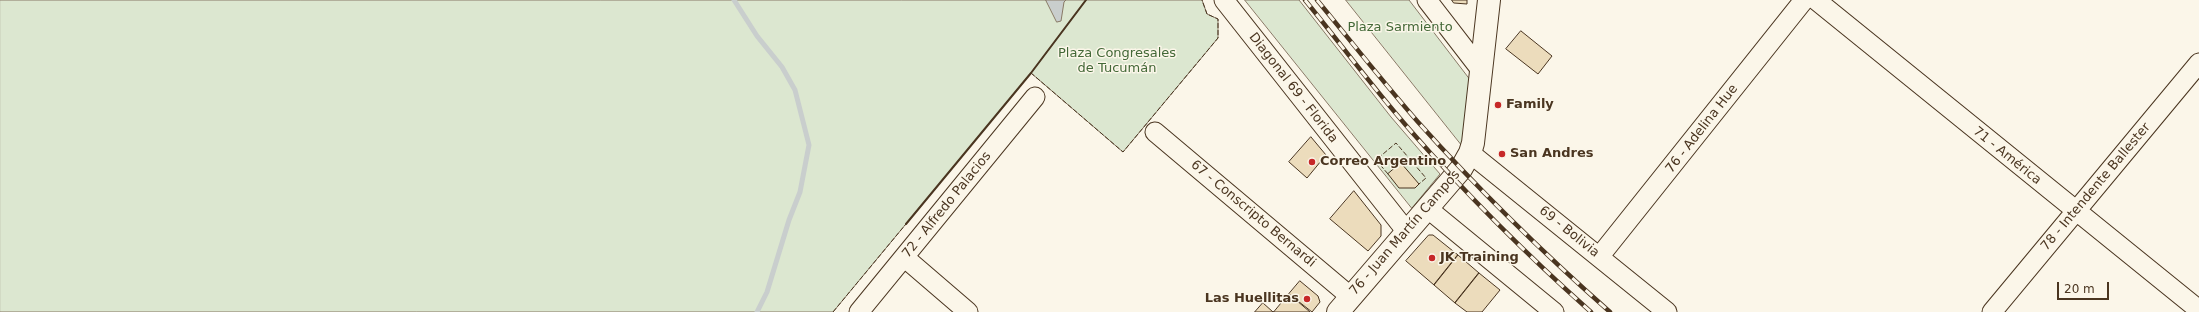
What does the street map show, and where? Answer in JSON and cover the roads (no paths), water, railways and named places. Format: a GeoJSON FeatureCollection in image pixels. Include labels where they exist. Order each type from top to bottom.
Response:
{"type":"FeatureCollection","features":[{"type":"Feature","properties":{"kind":"main road","name":"76 - Juan Martín Campos"},"geometry":{"type":"LineString","coordinates":[[1344,304],[1461,169],[1470,153],[1473,142],[1489,0]]}},
{"type":"Feature","properties":{"kind":"street","name":"Diagonal 69 - Florida"},"geometry":{"type":"LineString","coordinates":[[1224,0],[1407,232]]}},
{"type":"Feature","properties":{"kind":"street"},"geometry":{"type":"LineString","coordinates":[[1427,0],[1481,70]]}},
{"type":"Feature","properties":{"kind":"street","name":"76 - Adelina Hue"},"geometry":{"type":"LineString","coordinates":[[1600,257],[1804,0]]}},
{"type":"Feature","properties":{"kind":"street","name":"71 - América"},"geometry":{"type":"LineString","coordinates":[[1816,0],[2076,212],[2199,310]]}},
{"type":"Feature","properties":{"kind":"street","name":"78 - Intendente Ballester"},"geometry":{"type":"LineString","coordinates":[[1992,312],[2199,62]]}},
{"type":"Feature","properties":{"kind":"street","name":"72 - Alfredo Palacios"},"geometry":{"type":"LineString","coordinates":[[859,312],[1035,97]]}},
{"type":"Feature","properties":{"kind":"street","name":"67 - Conscripto Bernardi"},"geometry":{"type":"LineString","coordinates":[[1155,132],[1344,304]]}},
{"type":"Feature","properties":{"kind":"street","name":"69 - Bolivia"},"geometry":{"type":"LineString","coordinates":[[1470,153],[1667,312]]}},
{"type":"Feature","properties":{"kind":"street"},"geometry":{"type":"LineString","coordinates":[[1427,208],[1554,312]]}},
{"type":"Feature","properties":{"kind":"street"},"geometry":{"type":"LineString","coordinates":[[904,257],[968,312]]}},
{"type":"Feature","properties":{"kind":"waterway"},"geometry":{"type":"LineString","coordinates":[[734,0],[757,36],[782,67],[795,90],[809,145],[800,192],[789,220],[767,292],[757,312]]}},
{"type":"Feature","properties":{"kind":"railway"},"geometry":{"type":"LineString","coordinates":[[1305,0],[1383,98],[1431,154],[1498,224],[1591,312]]}},
{"type":"Feature","properties":{"kind":"railway"},"geometry":{"type":"LineString","coordinates":[[1317,0],[1405,107],[1464,172],[1535,243],[1610,312]]}},
{"type":"Feature","properties":{"kind":"place","name":"Family"},"geometry":{"type":"Point","coordinates":[1498,105]}},
{"type":"Feature","properties":{"kind":"place","name":"San Andres"},"geometry":{"type":"Point","coordinates":[1502,154]}},
{"type":"Feature","properties":{"kind":"place","name":"Correo Argentino"},"geometry":{"type":"Point","coordinates":[1312,162]}},
{"type":"Feature","properties":{"kind":"place","name":"JK Training"},"geometry":{"type":"Point","coordinates":[1432,258]}},
{"type":"Feature","properties":{"kind":"place","name":"Las Huellitas"},"geometry":{"type":"Point","coordinates":[1307,299]}},
{"type":"Feature","properties":{"kind":"park label","name":"Plaza Sarmiento"},"geometry":{"type":"Point","coordinates":[1400,28]}},
{"type":"Feature","properties":{"kind":"park label","name":"Plaza Congresales de Tucumán"},"geometry":{"type":"Point","coordinates":[1117,62]}}]}
